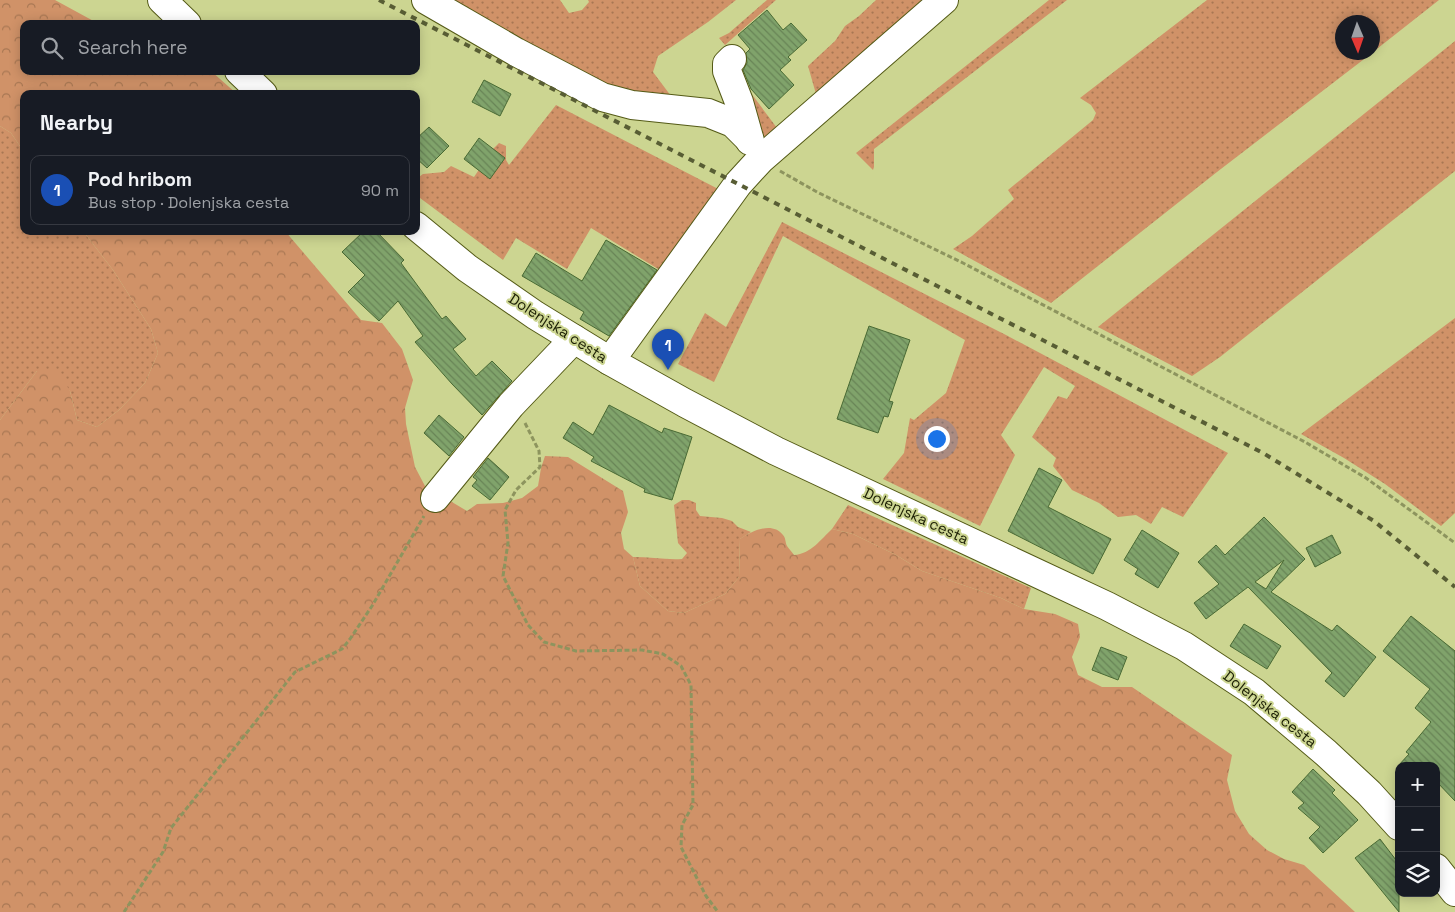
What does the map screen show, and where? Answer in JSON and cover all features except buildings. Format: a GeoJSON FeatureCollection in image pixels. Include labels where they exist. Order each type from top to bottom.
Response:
{"type":"FeatureCollection","features":[{"type":"Feature","properties":{"kind":"main road"},"geometry":{"type":"LineString","coordinates":[[162,0],[183,20]]}},
{"type":"Feature","properties":{"kind":"main road"},"geometry":{"type":"LineString","coordinates":[[426,0],[516,52],[602,98],[632,105],[708,113],[733,123],[754,150]]}},
{"type":"Feature","properties":{"kind":"main road"},"geometry":{"type":"LineString","coordinates":[[610,361],[738,184],[754,150],[944,0]]}},
{"type":"Feature","properties":{"kind":"main road"},"geometry":{"type":"LineString","coordinates":[[732,58],[727,64],[727,71],[754,150]]}},
{"type":"Feature","properties":{"kind":"main road"},"geometry":{"type":"LineString","coordinates":[[242,75],[259,90]]}},
{"type":"Feature","properties":{"kind":"main road","name":"Dolenjska cesta"},"geometry":{"type":"LineString","coordinates":[[420,229],[467,268],[610,361],[776,451],[1099,602],[1184,646],[1254,692],[1319,747],[1369,793],[1395,822]]}},
{"type":"Feature","properties":{"kind":"main road"},"geometry":{"type":"LineString","coordinates":[[435,498],[511,405],[574,339]]}},
{"type":"Feature","properties":{"kind":"main road"},"geometry":{"type":"LineString","coordinates":[[1440,873],[1455,892]]}},
{"type":"Feature","properties":{"kind":"path"},"geometry":{"type":"LineString","coordinates":[[754,150],[817,192],[963,263],[1305,442],[1366,478],[1455,543]]}},
{"type":"Feature","properties":{"kind":"path"},"geometry":{"type":"LineString","coordinates":[[511,405],[524,423],[539,451],[540,467],[516,490],[505,510],[508,543],[504,576],[528,625],[544,642],[576,651],[642,650],[656,652],[663,654],[681,666],[691,685],[693,805],[682,825],[681,847],[706,896],[718,912]]}},
{"type":"Feature","properties":{"kind":"path"},"geometry":{"type":"LineString","coordinates":[[124,912],[163,852],[171,828],[295,672],[342,648],[350,639],[372,606],[435,498]]}},
{"type":"Feature","properties":{"kind":"green space"},"geometry":{"type":"Polygon","coordinates":[[[0,0],[55,0],[92,20],[20,20],[20,75],[216,75],[232,90],[20,90],[20,146],[11,133],[0,126],[0,0]]]}},
{"type":"Feature","properties":{"kind":"green space"},"geometry":{"type":"Polygon","coordinates":[[[437,0],[560,0],[569,13],[582,10],[589,2],[588,0],[736,0],[708,22],[658,56],[653,72],[674,100],[606,89],[437,0]]]}},
{"type":"Feature","properties":{"kind":"green space"},"geometry":{"type":"Polygon","coordinates":[[[767,0],[776,0],[725,45],[719,38],[729,33],[767,0]]]}},
{"type":"Feature","properties":{"kind":"green space"},"geometry":{"type":"Polygon","coordinates":[[[876,0],[937,0],[761,141],[736,73],[777,128],[816,94],[808,66],[835,41],[845,26],[876,0]]]}},
{"type":"Feature","properties":{"kind":"green space"},"geometry":{"type":"Polygon","coordinates":[[[1049,0],[1067,0],[874,149],[873,170],[856,153],[1049,0]]]}},
{"type":"Feature","properties":{"kind":"green space"},"geometry":{"type":"Polygon","coordinates":[[[1207,0],[1439,0],[1380,46],[1380,15],[1335,15],[1335,60],[1363,60],[1051,303],[953,249],[972,236],[1014,199],[1008,190],[1093,120],[1096,113],[1091,105],[1080,98],[1207,0]]]}},
{"type":"Feature","properties":{"kind":"green space"},"geometry":{"type":"Polygon","coordinates":[[[1455,41],[1455,171],[1220,357],[1192,376],[1098,327],[1455,41]]]}},
{"type":"Feature","properties":{"kind":"green space"},"geometry":{"type":"Polygon","coordinates":[[[556,105],[724,192],[668,275],[591,228],[567,269],[516,238],[503,260],[420,198],[420,176],[423,174],[444,172],[451,166],[474,177],[499,143],[506,146],[506,160],[509,165],[556,105]]]}},
{"type":"Feature","properties":{"kind":"green space"},"geometry":{"type":"Polygon","coordinates":[[[0,126],[11,133],[20,146],[20,235],[86,235],[113,270],[151,329],[158,353],[145,383],[119,410],[97,427],[77,420],[70,391],[37,371],[0,420],[0,126]]]}},
{"type":"Feature","properties":{"kind":"green space"},"geometry":{"type":"Polygon","coordinates":[[[782,222],[1006,335],[1228,453],[1183,517],[1162,507],[1151,524],[1136,515],[1118,517],[1099,503],[1072,490],[1053,466],[1056,458],[1032,437],[1058,396],[1067,399],[1075,386],[1044,367],[1001,435],[1015,455],[980,526],[883,479],[904,453],[910,418],[914,420],[946,393],[965,340],[783,236],[714,382],[678,364],[705,313],[726,327],[782,222]]]}},
{"type":"Feature","properties":{"kind":"green space"},"geometry":{"type":"Polygon","coordinates":[[[86,235],[288,235],[361,320],[382,323],[402,349],[413,380],[405,408],[406,424],[415,467],[425,486],[467,511],[477,504],[503,503],[522,498],[538,486],[545,456],[568,457],[623,491],[628,512],[621,533],[624,549],[633,557],[640,586],[668,611],[684,613],[725,594],[739,577],[740,539],[750,533],[768,528],[778,531],[784,536],[787,546],[794,555],[811,549],[832,529],[853,534],[896,555],[922,571],[1001,598],[1024,609],[1055,614],[1078,624],[1080,637],[1072,657],[1078,675],[1102,687],[1132,687],[1232,755],[1227,780],[1235,811],[1249,834],[1267,850],[1284,859],[1304,865],[1355,912],[0,912],[0,420],[37,371],[57,370],[70,391],[77,420],[97,427],[119,410],[145,383],[158,353],[151,329],[113,270],[86,235]]]}},
{"type":"Feature","properties":{"kind":"green space"},"geometry":{"type":"Polygon","coordinates":[[[1455,318],[1455,513],[1441,526],[1385,484],[1301,434],[1455,318]]]}},
{"type":"Feature","properties":{"kind":"green space"},"geometry":{"type":"Polygon","coordinates":[[[682,500],[696,503],[696,510],[700,516],[732,521],[738,527],[751,532],[740,539],[739,577],[725,594],[684,613],[668,611],[640,586],[633,557],[682,559],[687,553],[678,543],[674,505],[682,500]]]}},
{"type":"Feature","properties":{"kind":"green space"},"geometry":{"type":"Polygon","coordinates":[[[848,505],[1031,588],[1024,609],[1001,598],[922,571],[896,555],[853,534],[832,529],[848,505]]]}},
{"type":"Feature","properties":{"kind":"railway"},"geometry":{"type":"LineString","coordinates":[[379,0],[418,20]]}},
{"type":"Feature","properties":{"kind":"railway"},"geometry":{"type":"LineString","coordinates":[[420,21],[1263,453],[1374,521],[1455,587]]}},
{"type":"Feature","properties":{"kind":"place","name":"Pod hribom"},"geometry":{"type":"Point","coordinates":[668,370]}}]}
